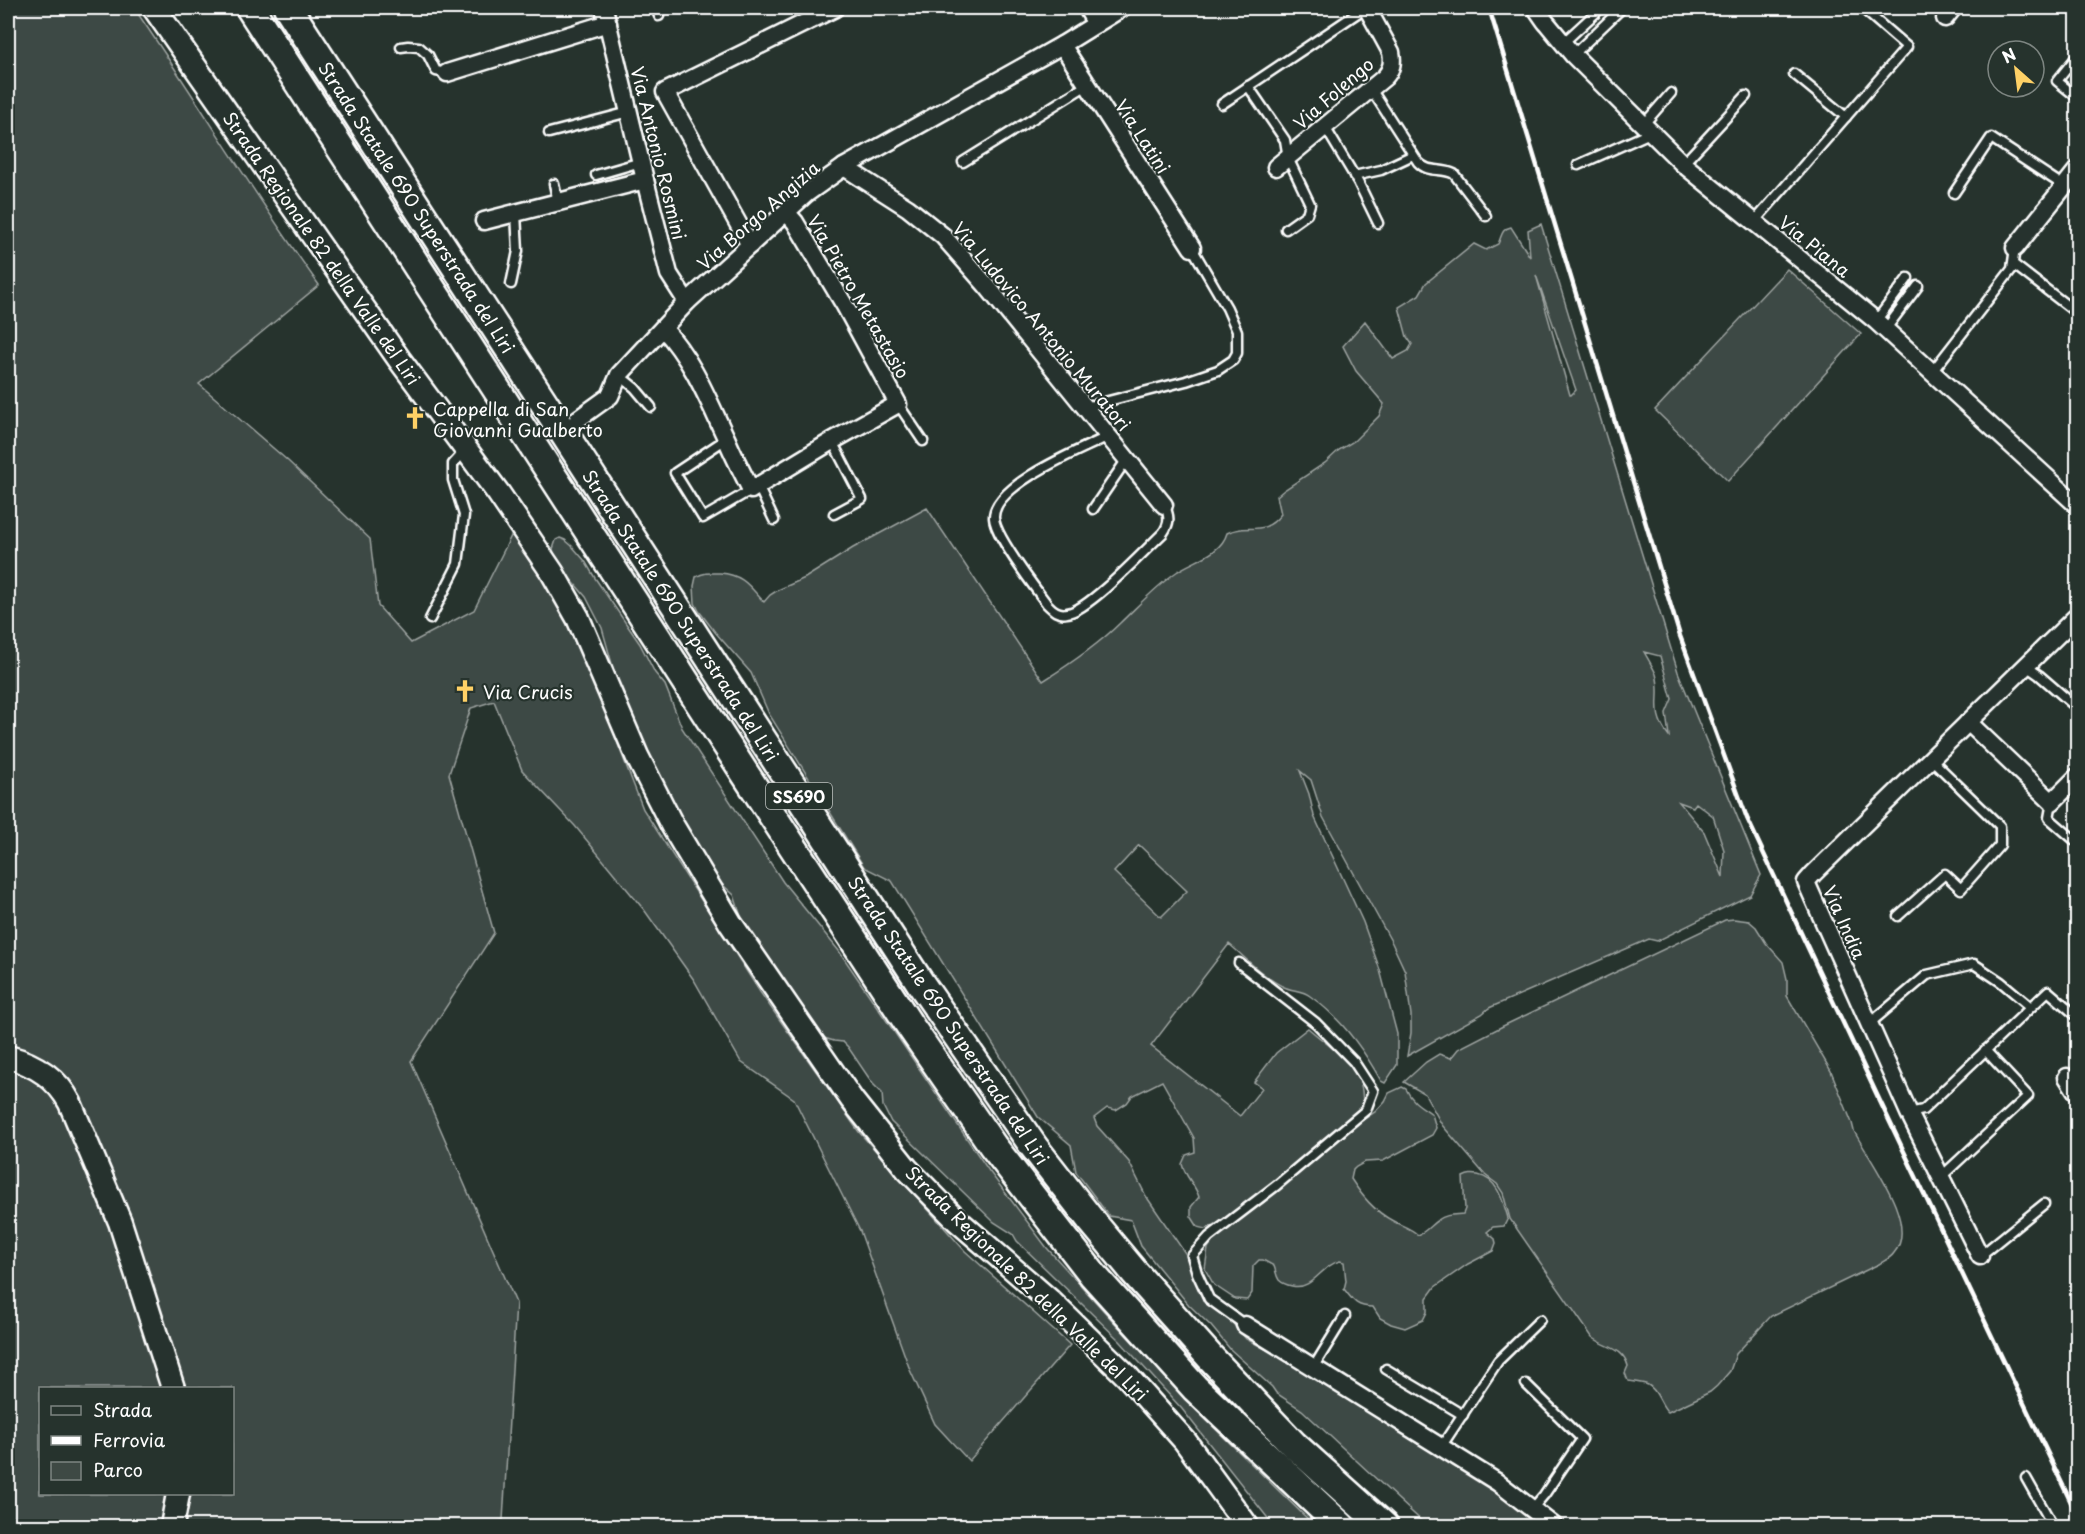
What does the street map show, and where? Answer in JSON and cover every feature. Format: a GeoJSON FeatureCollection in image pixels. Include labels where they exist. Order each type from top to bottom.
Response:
{"type":"FeatureCollection","features":[{"type":"Feature","properties":{"kind":"highway","name":"Strada Statale 690 Superstrada del Liri"},"geometry":{"type":"LineString","coordinates":[[250,8],[785,835],[910,1026],[993,1146],[1093,1275],[1195,1388],[1341,1527]]}},
{"type":"Feature","properties":{"kind":"highway","name":"Strada Statale 690 Superstrada del Liri"},"geometry":{"type":"LineString","coordinates":[[288,8],[921,984],[1034,1147],[1097,1228],[1209,1357],[1294,1445],[1384,1527]]}},
{"type":"Feature","properties":{"kind":"main road","name":"Strada Regionale 82 della Valle del Liri"},"geometry":{"type":"LineString","coordinates":[[154,8],[399,359],[499,494],[552,572],[578,618],[637,756],[672,825],[731,924],[852,1100],[907,1169],[951,1214],[1049,1300],[1127,1376],[1185,1442],[1247,1527]]}},
{"type":"Feature","properties":{"kind":"main road"},"geometry":{"type":"LineString","coordinates":[[8,1057],[51,1077],[62,1088],[70,1103],[120,1222],[172,1387]]}},
{"type":"Feature","properties":{"kind":"main road"},"geometry":{"type":"LineString","coordinates":[[171,1527],[178,1495]]}},
{"type":"Feature","properties":{"kind":"street"},"geometry":{"type":"LineString","coordinates":[[1087,8],[1096,24]]}},
{"type":"Feature","properties":{"kind":"street","name":"Via Borgo Angizia"},"geometry":{"type":"LineString","coordinates":[[578,419],[610,396],[619,375],[687,302],[806,194],[844,167],[1062,45],[1122,8]]}},
{"type":"Feature","properties":{"kind":"street","name":"Via Folengo"},"geometry":{"type":"LineString","coordinates":[[1282,162],[1388,74],[1393,59],[1386,40],[1366,8]]}},
{"type":"Feature","properties":{"kind":"street","name":"Via Piana"},"geometry":{"type":"LineString","coordinates":[[1536,8],[1568,49],[1683,164],[1881,325],[2078,506]]}},
{"type":"Feature","properties":{"kind":"street"},"geometry":{"type":"LineString","coordinates":[[750,245],[665,92],[826,9]]}},
{"type":"Feature","properties":{"kind":"street"},"geometry":{"type":"LineString","coordinates":[[447,73],[606,15]]}},
{"type":"Feature","properties":{"kind":"street","name":"Via Antonio Rosmini"},"geometry":{"type":"LineString","coordinates":[[606,15],[640,162],[669,273],[687,302]]}},
{"type":"Feature","properties":{"kind":"street","name":"Via Latini"},"geometry":{"type":"LineString","coordinates":[[1062,45],[1192,248]]}},
{"type":"Feature","properties":{"kind":"street","name":"Via Ludovico Antonio Muratori"},"geometry":{"type":"LineString","coordinates":[[844,167],[908,208],[943,236],[986,285],[1164,505]]}},
{"type":"Feature","properties":{"kind":"street"},"geometry":{"type":"LineString","coordinates":[[2014,256],[2078,169]]}},
{"type":"Feature","properties":{"kind":"street"},"geometry":{"type":"LineString","coordinates":[[484,221],[645,180]]}},
{"type":"Feature","properties":{"kind":"street","name":"Via Pietro Metastasio"},"geometry":{"type":"LineString","coordinates":[[755,488],[898,404],[845,306],[795,222],[786,212]]}},
{"type":"Feature","properties":{"kind":"street"},"geometry":{"type":"LineString","coordinates":[[663,328],[678,345],[695,373],[726,439],[755,488]]}},
{"type":"Feature","properties":{"kind":"street","name":"Via India"},"geometry":{"type":"LineString","coordinates":[[1980,1256],[1909,1113],[1806,882],[2077,618]]}},
{"type":"Feature","properties":{"kind":"street"},"geometry":{"type":"LineString","coordinates":[[1968,722],[2052,802],[2078,776]]}},
{"type":"Feature","properties":{"kind":"street"},"geometry":{"type":"LineString","coordinates":[[2070,1075],[2078,1094]]}},
{"type":"Feature","properties":{"kind":"street"},"geometry":{"type":"LineString","coordinates":[[1245,1325],[1497,1482],[1554,1527]]}},
{"type":"Feature","properties":{"kind":"lane"},"geometry":{"type":"LineString","coordinates":[[1222,104],[1366,8]]}},
{"type":"Feature","properties":{"kind":"lane"},"geometry":{"type":"LineString","coordinates":[[1568,49],[1601,8]]}},
{"type":"Feature","properties":{"kind":"lane"},"geometry":{"type":"LineString","coordinates":[[1568,49],[1622,8]]}},
{"type":"Feature","properties":{"kind":"lane"},"geometry":{"type":"LineString","coordinates":[[1754,222],[1907,47],[1862,8]]}},
{"type":"Feature","properties":{"kind":"lane"},"geometry":{"type":"LineString","coordinates":[[400,47],[408,45],[420,47],[428,55],[436,70],[447,73]]}},
{"type":"Feature","properties":{"kind":"lane"},"geometry":{"type":"LineString","coordinates":[[2078,55],[2056,81],[2078,98]]}},
{"type":"Feature","properties":{"kind":"lane"},"geometry":{"type":"LineString","coordinates":[[1794,74],[1846,117]]}},
{"type":"Feature","properties":{"kind":"lane"},"geometry":{"type":"LineString","coordinates":[[963,162],[1088,85]]}},
{"type":"Feature","properties":{"kind":"lane"},"geometry":{"type":"LineString","coordinates":[[1248,86],[1285,140],[1282,162],[1310,204],[1307,214],[1286,229]]}},
{"type":"Feature","properties":{"kind":"lane"},"geometry":{"type":"LineString","coordinates":[[1371,89],[1423,167],[1428,170],[1448,171],[1454,174],[1486,216]]}},
{"type":"Feature","properties":{"kind":"lane"},"geometry":{"type":"LineString","coordinates":[[1578,165],[1647,129],[1671,93]]}},
{"type":"Feature","properties":{"kind":"lane"},"geometry":{"type":"LineString","coordinates":[[1683,164],[1746,96]]}},
{"type":"Feature","properties":{"kind":"lane"},"geometry":{"type":"LineString","coordinates":[[549,134],[629,112]]}},
{"type":"Feature","properties":{"kind":"lane"},"geometry":{"type":"LineString","coordinates":[[1324,127],[1354,176],[1378,223]]}},
{"type":"Feature","properties":{"kind":"lane"},"geometry":{"type":"LineString","coordinates":[[1954,193],[1991,138],[2064,186]]}},
{"type":"Feature","properties":{"kind":"lane"},"geometry":{"type":"LineString","coordinates":[[1354,176],[1381,170],[1413,155]]}},
{"type":"Feature","properties":{"kind":"lane"},"geometry":{"type":"LineString","coordinates":[[596,175],[640,162]]}},
{"type":"Feature","properties":{"kind":"lane"},"geometry":{"type":"LineString","coordinates":[[554,184],[558,202]]}},
{"type":"Feature","properties":{"kind":"lane"},"geometry":{"type":"LineString","coordinates":[[511,284],[518,251],[516,213]]}},
{"type":"Feature","properties":{"kind":"lane"},"geometry":{"type":"LineString","coordinates":[[1085,407],[1186,381],[1218,370],[1233,360],[1238,353],[1237,332],[1227,308],[1192,248]]}},
{"type":"Feature","properties":{"kind":"lane"},"geometry":{"type":"LineString","coordinates":[[2014,256],[2078,314]]}},
{"type":"Feature","properties":{"kind":"lane"},"geometry":{"type":"LineString","coordinates":[[1932,372],[2012,269],[2014,256]]}},
{"type":"Feature","properties":{"kind":"lane"},"geometry":{"type":"LineString","coordinates":[[1881,325],[1908,278]]}},
{"type":"Feature","properties":{"kind":"lane"},"geometry":{"type":"LineString","coordinates":[[1881,325],[1918,286]]}},
{"type":"Feature","properties":{"kind":"lane"},"geometry":{"type":"LineString","coordinates":[[619,375],[635,388],[651,407]]}},
{"type":"Feature","properties":{"kind":"lane"},"geometry":{"type":"LineString","coordinates":[[898,404],[923,441]]}},
{"type":"Feature","properties":{"kind":"lane"},"geometry":{"type":"LineString","coordinates":[[1109,436],[1021,481],[1000,500],[994,511],[995,524],[1001,537],[1047,604],[1056,612],[1066,614],[1086,604],[1163,533],[1168,526],[1169,518],[1164,505]]}},
{"type":"Feature","properties":{"kind":"lane"},"geometry":{"type":"LineString","coordinates":[[726,439],[675,473],[703,518],[755,488],[774,520]]}},
{"type":"Feature","properties":{"kind":"lane"},"geometry":{"type":"LineString","coordinates":[[832,441],[862,499],[834,514]]}},
{"type":"Feature","properties":{"kind":"lane"},"geometry":{"type":"LineString","coordinates":[[430,619],[458,564],[464,515],[453,480],[453,464],[465,451]]}},
{"type":"Feature","properties":{"kind":"lane"},"geometry":{"type":"LineString","coordinates":[[1093,509],[1127,459]]}},
{"type":"Feature","properties":{"kind":"lane"},"geometry":{"type":"LineString","coordinates":[[2026,666],[2076,707]]}},
{"type":"Feature","properties":{"kind":"lane"},"geometry":{"type":"LineString","coordinates":[[1898,916],[1945,874],[1961,889],[2000,845],[2000,826],[1930,759]]}},
{"type":"Feature","properties":{"kind":"lane"},"geometry":{"type":"LineString","coordinates":[[2052,802],[2049,818],[2078,843]]}},
{"type":"Feature","properties":{"kind":"lane"},"geometry":{"type":"LineString","coordinates":[[1239,963],[1316,1023],[1354,1062],[1373,1091],[1366,1110],[1277,1185],[1209,1237],[1192,1256],[1209,1299],[1245,1325]]}},
{"type":"Feature","properties":{"kind":"lane"},"geometry":{"type":"LineString","coordinates":[[1869,1024],[1927,975],[1974,964],[2001,982],[2031,1007]]}},
{"type":"Feature","properties":{"kind":"lane"},"geometry":{"type":"LineString","coordinates":[[1909,1113],[1923,1110],[2048,991],[2078,1017]]}},
{"type":"Feature","properties":{"kind":"lane"},"geometry":{"type":"LineString","coordinates":[[1941,1177],[2028,1096],[1985,1050]]}},
{"type":"Feature","properties":{"kind":"lane"},"geometry":{"type":"LineString","coordinates":[[1980,1256],[2044,1204]]}},
{"type":"Feature","properties":{"kind":"lane"},"geometry":{"type":"LineString","coordinates":[[1313,1368],[1345,1316]]}},
{"type":"Feature","properties":{"kind":"lane"},"geometry":{"type":"LineString","coordinates":[[1441,1447],[1498,1361],[1540,1320]]}},
{"type":"Feature","properties":{"kind":"lane"},"geometry":{"type":"LineString","coordinates":[[1386,1369],[1463,1415]]}},
{"type":"Feature","properties":{"kind":"lane"},"geometry":{"type":"LineString","coordinates":[[1526,1384],[1582,1439],[1532,1509]]}},
{"type":"Feature","properties":{"kind":"lane"},"geometry":{"type":"LineString","coordinates":[[2026,1478],[2053,1527]]}},
{"type":"Feature","properties":{"kind":"green space"},"geometry":{"type":"Polygon","coordinates":[[[8,8],[134,8],[319,285],[199,384],[288,461],[370,539],[378,606],[411,643],[474,610],[514,530],[561,609],[604,708],[643,809],[760,992],[859,1132],[965,1251],[1070,1345],[969,1461],[935,1424],[910,1370],[860,1231],[794,1099],[741,1062],[694,980],[645,911],[575,826],[522,770],[494,701],[471,708],[449,774],[494,933],[411,1061],[516,1303],[503,1520],[484,1526],[8,1526],[8,8]]]}},
{"type":"Feature","properties":{"kind":"green space"},"geometry":{"type":"Polygon","coordinates":[[[1541,224],[1678,672],[1761,875],[1750,895],[1657,941],[1649,939],[1489,1008],[1407,1056],[1411,1015],[1405,971],[1323,817],[1311,780],[1300,771],[1314,816],[1363,922],[1380,970],[1397,1034],[1397,1065],[1385,1083],[1381,1081],[1359,1045],[1332,1014],[1307,994],[1284,987],[1269,978],[1229,944],[1151,1046],[1240,1116],[1262,1088],[1254,1082],[1276,1053],[1308,1028],[1339,1053],[1355,1071],[1363,1094],[1362,1108],[1230,1217],[1206,1229],[1198,1227],[1191,1216],[1191,1207],[1199,1197],[1182,1164],[1186,1155],[1195,1152],[1194,1138],[1162,1081],[1132,1096],[1127,1103],[1116,1110],[1107,1108],[1094,1118],[1097,1126],[1129,1162],[1146,1196],[1185,1253],[1204,1296],[1229,1319],[1246,1339],[1271,1352],[1275,1351],[1302,1367],[1303,1372],[1401,1431],[1409,1433],[1514,1503],[1537,1526],[1427,1526],[1302,1410],[1276,1393],[1230,1349],[1189,1305],[1141,1246],[1131,1220],[1109,1216],[1076,1172],[1071,1145],[1038,1117],[892,881],[864,867],[769,714],[751,673],[699,611],[695,603],[694,586],[696,577],[702,574],[728,574],[745,582],[764,602],[778,590],[805,578],[853,548],[927,508],[1043,681],[1102,639],[1170,577],[1207,556],[1219,546],[1227,533],[1268,526],[1281,514],[1277,496],[1354,441],[1379,416],[1384,404],[1356,371],[1343,346],[1365,321],[1393,359],[1408,351],[1412,344],[1407,337],[1399,307],[1419,295],[1426,283],[1474,244],[1486,250],[1498,244],[1505,229],[1511,227],[1530,257],[1528,230],[1541,224]],[[1536,275],[1570,395],[1576,390],[1536,275]],[[1644,652],[1656,674],[1658,712],[1669,736],[1666,713],[1672,699],[1660,656],[1644,652]],[[1679,802],[1704,832],[1723,877],[1724,850],[1713,816],[1696,803],[1693,807],[1679,802]],[[1139,845],[1114,872],[1161,917],[1187,891],[1139,845]]]}},
{"type":"Feature","properties":{"kind":"green space"},"geometry":{"type":"Polygon","coordinates":[[[1787,269],[1861,334],[1728,481],[1655,410],[1787,269]]]}},
{"type":"Feature","properties":{"kind":"green space"},"geometry":{"type":"Polygon","coordinates":[[[560,538],[572,546],[585,561],[640,644],[655,673],[665,685],[682,728],[783,882],[839,951],[989,1171],[1047,1248],[1198,1412],[1315,1526],[1274,1526],[1182,1409],[1120,1341],[1017,1241],[1013,1234],[994,1222],[891,1122],[883,1106],[882,1093],[873,1084],[848,1047],[843,1042],[824,1038],[744,926],[734,895],[714,877],[641,747],[619,689],[602,628],[586,597],[556,562],[553,549],[556,540],[560,538]]]}},
{"type":"Feature","properties":{"kind":"green space"},"geometry":{"type":"Polygon","coordinates":[[[1725,920],[1749,921],[1756,927],[1766,943],[1783,962],[1787,979],[1787,996],[1831,1071],[1854,1131],[1889,1191],[1901,1226],[1900,1241],[1893,1255],[1885,1261],[1771,1316],[1736,1354],[1730,1371],[1717,1386],[1710,1392],[1668,1412],[1651,1387],[1643,1383],[1628,1381],[1625,1373],[1628,1366],[1626,1360],[1618,1351],[1592,1337],[1510,1219],[1503,1193],[1497,1184],[1485,1175],[1442,1125],[1425,1094],[1404,1082],[1426,1062],[1439,1054],[1451,1058],[1458,1049],[1503,1026],[1725,920]]]}},
{"type":"Feature","properties":{"kind":"green space"},"geometry":{"type":"Polygon","coordinates":[[[1402,1087],[1417,1103],[1432,1114],[1436,1128],[1432,1135],[1383,1161],[1365,1162],[1356,1167],[1351,1179],[1374,1208],[1418,1235],[1441,1218],[1463,1214],[1465,1209],[1463,1177],[1472,1174],[1485,1177],[1499,1192],[1508,1218],[1504,1226],[1493,1227],[1487,1232],[1495,1239],[1493,1251],[1468,1264],[1435,1287],[1427,1298],[1427,1312],[1423,1320],[1405,1328],[1380,1318],[1373,1307],[1363,1306],[1353,1300],[1344,1289],[1346,1281],[1344,1262],[1340,1261],[1327,1267],[1306,1285],[1299,1287],[1290,1286],[1279,1280],[1274,1266],[1259,1260],[1253,1266],[1252,1293],[1247,1300],[1235,1299],[1214,1285],[1205,1269],[1208,1248],[1220,1230],[1263,1203],[1337,1137],[1375,1112],[1389,1093],[1402,1087]]]}},
{"type":"Feature","properties":{"kind":"railway"},"geometry":{"type":"LineString","coordinates":[[1489,8],[1680,636],[1747,818],[2078,1517]]}},
{"type":"Feature","properties":{"kind":"place","name":"Cappella di San Giovanni Gualberto"},"geometry":{"type":"Point","coordinates":[415,418]}},
{"type":"Feature","properties":{"kind":"place","name":"Via Crucis"},"geometry":{"type":"Point","coordinates":[465,691]}}]}
